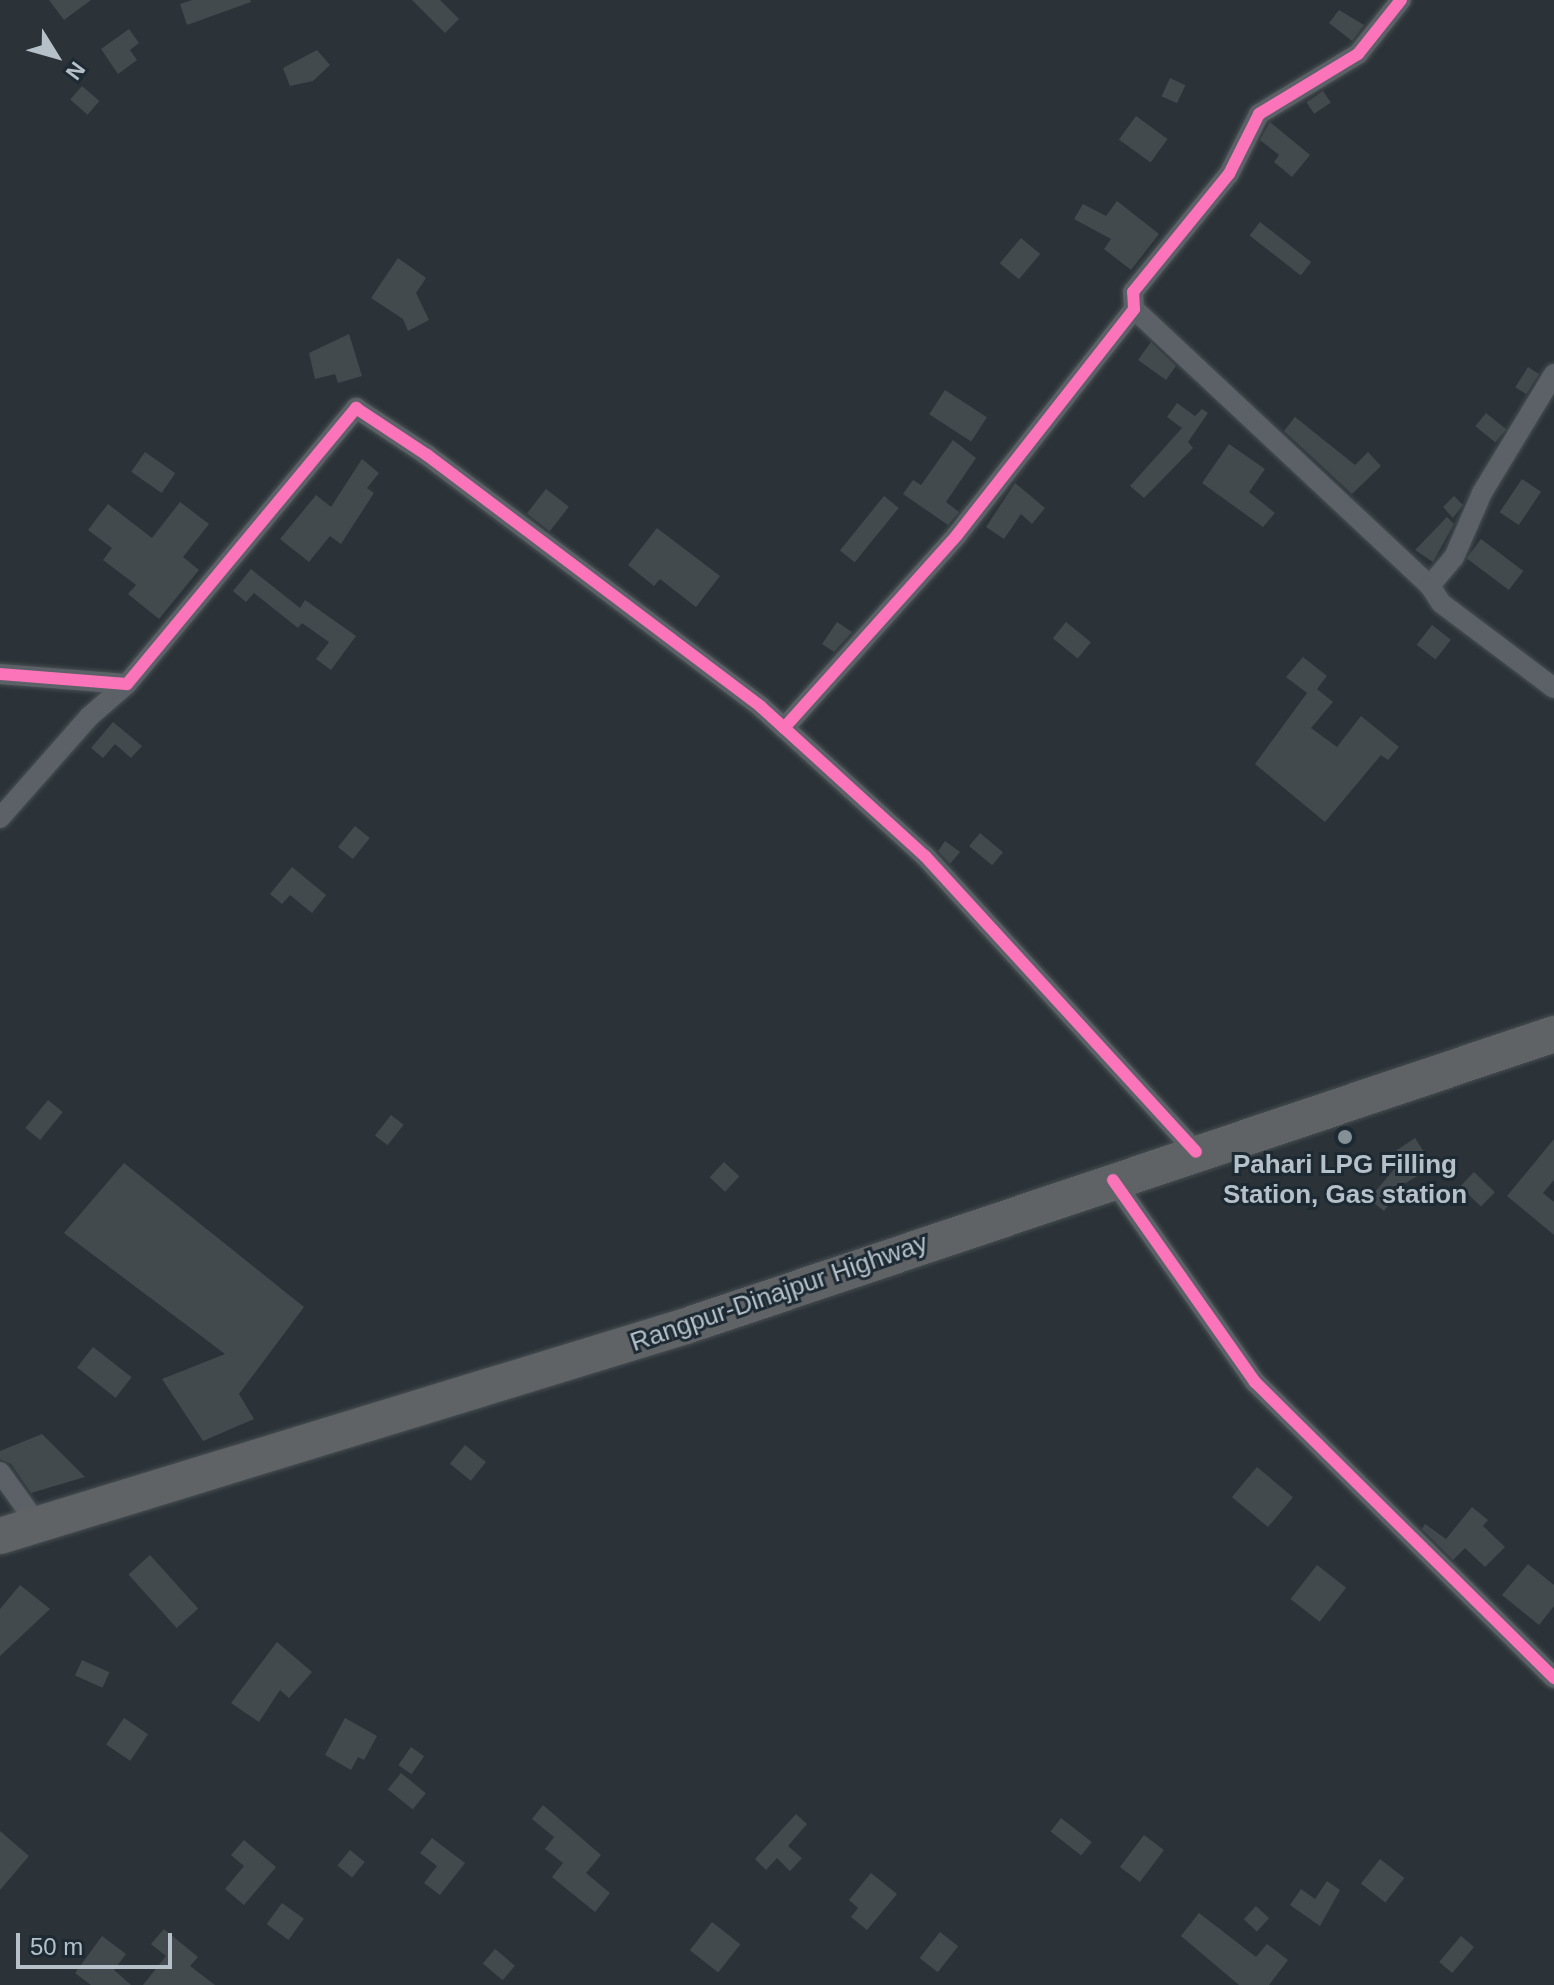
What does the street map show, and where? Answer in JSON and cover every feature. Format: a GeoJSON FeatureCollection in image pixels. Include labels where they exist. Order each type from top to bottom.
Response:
{"type":"FeatureCollection","features":[{"type":"Feature","properties":{"kind":"highway","name":"Rangpur-Dinajpur Highway"},"geometry":{"type":"LineString","coordinates":[[0,1536],[686,1326],[1554,1034]]}},
{"type":"Feature","properties":{"kind":"street"},"geometry":{"type":"LineString","coordinates":[[784,728],[957,535],[1134,309],[1133,292],[1229,174],[1259,114],[1358,54],[1401,0]]}},
{"type":"Feature","properties":{"kind":"street"},"geometry":{"type":"LineString","coordinates":[[1134,309],[1430,586],[1441,603],[1554,688]]}},
{"type":"Feature","properties":{"kind":"street"},"geometry":{"type":"LineString","coordinates":[[1430,586],[1454,557],[1482,493],[1554,374]]}},
{"type":"Feature","properties":{"kind":"street"},"geometry":{"type":"LineString","coordinates":[[0,818],[90,716],[127,684],[356,408],[427,455],[784,728],[925,856],[1196,1152]]}},
{"type":"Feature","properties":{"kind":"street"},"geometry":{"type":"LineString","coordinates":[[0,674],[127,684]]}},
{"type":"Feature","properties":{"kind":"street"},"geometry":{"type":"LineString","coordinates":[[1113,1180],[1255,1382],[1554,1678]]}},
{"type":"Feature","properties":{"kind":"street"},"geometry":{"type":"LineString","coordinates":[[0,1472],[38,1525]]}},
{"type":"Feature","properties":{"kind":"building"},"geometry":{"type":"Polygon","coordinates":[[[49,0],[91,0],[64,20],[49,0]]]}},
{"type":"Feature","properties":{"kind":"building"},"geometry":{"type":"Polygon","coordinates":[[[192,0],[251,2],[187,25],[180,4],[192,0]]]}},
{"type":"Feature","properties":{"kind":"building"},"geometry":{"type":"Polygon","coordinates":[[[412,0],[440,0],[459,19],[445,33],[412,0]]]}},
{"type":"Feature","properties":{"kind":"building"},"geometry":{"type":"Polygon","coordinates":[[[1339,10],[1364,25],[1352,41],[1329,23],[1339,10]]]}},
{"type":"Feature","properties":{"kind":"building"},"geometry":{"type":"Polygon","coordinates":[[[129,29],[139,43],[130,50],[137,60],[118,74],[101,49],[129,29]]]}},
{"type":"Feature","properties":{"kind":"building"},"geometry":{"type":"Polygon","coordinates":[[[317,50],[330,65],[313,81],[290,86],[283,68],[317,50]]]}},
{"type":"Feature","properties":{"kind":"building"},"geometry":{"type":"Polygon","coordinates":[[[1170,78],[1185,85],[1177,103],[1162,96],[1170,78]]]}},
{"type":"Feature","properties":{"kind":"building"},"geometry":{"type":"Polygon","coordinates":[[[82,86],[99,101],[88,115],[70,100],[82,86]]]}},
{"type":"Feature","properties":{"kind":"building"},"geometry":{"type":"Polygon","coordinates":[[[1323,91],[1331,103],[1314,114],[1306,102],[1323,91]]]}},
{"type":"Feature","properties":{"kind":"building"},"geometry":{"type":"Polygon","coordinates":[[[1136,116],[1168,139],[1151,162],[1119,139],[1136,116]]]}},
{"type":"Feature","properties":{"kind":"building"},"geometry":{"type":"Polygon","coordinates":[[[1270,122],[1310,155],[1292,177],[1274,162],[1279,155],[1260,140],[1270,122]]]}},
{"type":"Feature","properties":{"kind":"building"},"geometry":{"type":"Polygon","coordinates":[[[1117,201],[1159,234],[1131,270],[1104,249],[1111,239],[1074,219],[1083,204],[1106,216],[1117,201]]]}},
{"type":"Feature","properties":{"kind":"building"},"geometry":{"type":"Polygon","coordinates":[[[1260,222],[1311,262],[1301,275],[1250,235],[1260,222]]]}},
{"type":"Feature","properties":{"kind":"building"},"geometry":{"type":"Polygon","coordinates":[[[1021,238],[1040,254],[1019,279],[1000,263],[1021,238]]]}},
{"type":"Feature","properties":{"kind":"building"},"geometry":{"type":"Polygon","coordinates":[[[398,258],[426,278],[416,293],[429,320],[408,331],[403,319],[371,298],[398,258]]]}},
{"type":"Feature","properties":{"kind":"building"},"geometry":{"type":"Polygon","coordinates":[[[349,334],[362,376],[338,383],[335,374],[315,379],[309,353],[349,334]]]}},
{"type":"Feature","properties":{"kind":"building"},"geometry":{"type":"Polygon","coordinates":[[[1151,342],[1176,366],[1166,380],[1138,360],[1151,342]]]}},
{"type":"Feature","properties":{"kind":"building"},"geometry":{"type":"Polygon","coordinates":[[[1528,367],[1539,374],[1526,394],[1515,387],[1528,367]]]}},
{"type":"Feature","properties":{"kind":"building"},"geometry":{"type":"Polygon","coordinates":[[[945,390],[987,417],[971,442],[929,414],[945,390]]]}},
{"type":"Feature","properties":{"kind":"building"},"geometry":{"type":"Polygon","coordinates":[[[1177,403],[1195,416],[1202,409],[1208,413],[1188,442],[1193,448],[1144,498],[1130,486],[1182,428],[1167,417],[1177,403]]]}},
{"type":"Feature","properties":{"kind":"building"},"geometry":{"type":"Polygon","coordinates":[[[1486,413],[1506,429],[1496,443],[1475,426],[1486,413]]]}},
{"type":"Feature","properties":{"kind":"building"},"geometry":{"type":"Polygon","coordinates":[[[1295,417],[1355,465],[1368,452],[1381,466],[1352,494],[1284,431],[1295,417]]]}},
{"type":"Feature","properties":{"kind":"building"},"geometry":{"type":"Polygon","coordinates":[[[953,440],[976,458],[946,502],[959,512],[948,525],[903,494],[913,480],[921,485],[953,440]]]}},
{"type":"Feature","properties":{"kind":"building"},"geometry":{"type":"Polygon","coordinates":[[[1229,444],[1265,469],[1249,492],[1275,513],[1263,527],[1202,483],[1229,444]]]}},
{"type":"Feature","properties":{"kind":"building"},"geometry":{"type":"Polygon","coordinates":[[[145,452],[175,473],[162,493],[131,472],[145,452]]]}},
{"type":"Feature","properties":{"kind":"building"},"geometry":{"type":"Polygon","coordinates":[[[362,459],[379,473],[367,488],[374,493],[341,544],[330,536],[309,562],[280,539],[316,495],[331,507],[362,459]]]}},
{"type":"Feature","properties":{"kind":"building"},"geometry":{"type":"Polygon","coordinates":[[[1522,479],[1541,492],[1519,525],[1500,512],[1522,479]]]}},
{"type":"Feature","properties":{"kind":"building"},"geometry":{"type":"Polygon","coordinates":[[[1015,483],[1045,508],[1032,524],[1021,514],[1004,539],[986,527],[1015,483]]]}},
{"type":"Feature","properties":{"kind":"building"},"geometry":{"type":"Polygon","coordinates":[[[546,489],[569,507],[550,531],[527,513],[546,489]]]}},
{"type":"Feature","properties":{"kind":"building"},"geometry":{"type":"Polygon","coordinates":[[[884,496],[899,508],[855,562],[840,550],[884,496]]]}},
{"type":"Feature","properties":{"kind":"building"},"geometry":{"type":"Polygon","coordinates":[[[1454,496],[1463,505],[1453,518],[1443,507],[1454,496]]]}},
{"type":"Feature","properties":{"kind":"building"},"geometry":{"type":"Polygon","coordinates":[[[180,502],[209,524],[183,557],[199,570],[159,619],[128,594],[136,585],[103,560],[112,548],[88,530],[108,504],[152,538],[180,502]]]}},
{"type":"Feature","properties":{"kind":"building"},"geometry":{"type":"Polygon","coordinates":[[[1447,517],[1454,524],[1433,562],[1415,550],[1447,517]]]}},
{"type":"Feature","properties":{"kind":"building"},"geometry":{"type":"Polygon","coordinates":[[[657,528],[720,576],[696,607],[660,579],[654,586],[628,565],[657,528]]]}},
{"type":"Feature","properties":{"kind":"building"},"geometry":{"type":"Polygon","coordinates":[[[1481,539],[1523,571],[1509,590],[1467,558],[1481,539]]]}},
{"type":"Feature","properties":{"kind":"building"},"geometry":{"type":"Polygon","coordinates":[[[251,569],[300,608],[305,600],[356,636],[331,670],[316,659],[329,642],[302,623],[298,628],[254,593],[246,602],[233,591],[251,569]]]}},
{"type":"Feature","properties":{"kind":"building"},"geometry":{"type":"Polygon","coordinates":[[[837,622],[852,632],[834,652],[822,644],[837,622]]]}},
{"type":"Feature","properties":{"kind":"building"},"geometry":{"type":"Polygon","coordinates":[[[1066,622],[1091,642],[1078,658],[1053,638],[1066,622]]]}},
{"type":"Feature","properties":{"kind":"building"},"geometry":{"type":"Polygon","coordinates":[[[1432,625],[1451,640],[1436,659],[1417,645],[1432,625]]]}},
{"type":"Feature","properties":{"kind":"building"},"geometry":{"type":"Polygon","coordinates":[[[1303,657],[1327,676],[1317,689],[1333,702],[1311,728],[1337,747],[1361,716],[1399,747],[1388,760],[1381,755],[1325,822],[1255,764],[1307,693],[1286,677],[1303,657]]]}},
{"type":"Feature","properties":{"kind":"building"},"geometry":{"type":"Polygon","coordinates":[[[113,722],[142,746],[131,758],[115,744],[103,758],[91,748],[113,722]]]}},
{"type":"Feature","properties":{"kind":"building"},"geometry":{"type":"Polygon","coordinates":[[[355,826],[370,838],[353,859],[338,847],[355,826]]]}},
{"type":"Feature","properties":{"kind":"building"},"geometry":{"type":"Polygon","coordinates":[[[980,833],[1003,852],[992,865],[969,846],[980,833]]]}},
{"type":"Feature","properties":{"kind":"building"},"geometry":{"type":"Polygon","coordinates":[[[945,841],[960,852],[950,864],[938,851],[945,841]]]}},
{"type":"Feature","properties":{"kind":"building"},"geometry":{"type":"Polygon","coordinates":[[[292,867],[326,895],[312,913],[290,895],[282,904],[270,894],[292,867]]]}},
{"type":"Feature","properties":{"kind":"building"},"geometry":{"type":"Polygon","coordinates":[[[48,1100],[63,1112],[40,1140],[25,1128],[48,1100]]]}},
{"type":"Feature","properties":{"kind":"building"},"geometry":{"type":"Polygon","coordinates":[[[391,1115],[404,1125],[388,1145],[375,1135],[391,1115]]]}},
{"type":"Feature","properties":{"kind":"building"},"geometry":{"type":"Polygon","coordinates":[[[1415,1138],[1433,1166],[1406,1183],[1384,1211],[1369,1199],[1400,1162],[1394,1152],[1415,1138]]]}},
{"type":"Feature","properties":{"kind":"building"},"geometry":{"type":"Polygon","coordinates":[[[1554,1139],[1554,1180],[1543,1193],[1554,1202],[1554,1235],[1507,1196],[1554,1139]]]}},
{"type":"Feature","properties":{"kind":"building"},"geometry":{"type":"Polygon","coordinates":[[[724,1162],[739,1176],[725,1192],[710,1177],[724,1162]]]}},
{"type":"Feature","properties":{"kind":"building"},"geometry":{"type":"Polygon","coordinates":[[[124,1163],[304,1307],[239,1394],[254,1419],[203,1441],[162,1379],[225,1354],[64,1233],[124,1163]]]}},
{"type":"Feature","properties":{"kind":"building"},"geometry":{"type":"Polygon","coordinates":[[[1474,1172],[1495,1192],[1481,1207],[1460,1186],[1474,1172]]]}},
{"type":"Feature","properties":{"kind":"building"},"geometry":{"type":"Polygon","coordinates":[[[93,1347],[132,1377],[116,1398],[77,1367],[93,1347]]]}},
{"type":"Feature","properties":{"kind":"building"},"geometry":{"type":"Polygon","coordinates":[[[42,1434],[85,1477],[31,1493],[11,1464],[0,1459],[0,1451],[42,1434]]]}},
{"type":"Feature","properties":{"kind":"building"},"geometry":{"type":"Polygon","coordinates":[[[465,1445],[486,1462],[471,1481],[450,1464],[465,1445]]]}},
{"type":"Feature","properties":{"kind":"building"},"geometry":{"type":"Polygon","coordinates":[[[1257,1467],[1293,1497],[1268,1527],[1232,1497],[1257,1467]]]}},
{"type":"Feature","properties":{"kind":"building"},"geometry":{"type":"Polygon","coordinates":[[[1472,1507],[1488,1520],[1483,1526],[1505,1547],[1485,1567],[1465,1548],[1453,1560],[1422,1529],[1425,1524],[1446,1539],[1472,1507]]]}},
{"type":"Feature","properties":{"kind":"building"},"geometry":{"type":"Polygon","coordinates":[[[150,1555],[198,1609],[177,1628],[128,1574],[150,1555]]]}},
{"type":"Feature","properties":{"kind":"building"},"geometry":{"type":"Polygon","coordinates":[[[1528,1564],[1554,1585],[1554,1606],[1539,1625],[1502,1595],[1528,1564]]]}},
{"type":"Feature","properties":{"kind":"building"},"geometry":{"type":"Polygon","coordinates":[[[1317,1565],[1346,1588],[1320,1622],[1291,1599],[1317,1565]]]}},
{"type":"Feature","properties":{"kind":"building"},"geometry":{"type":"Polygon","coordinates":[[[20,1585],[50,1609],[0,1656],[0,1609],[20,1585]]]}},
{"type":"Feature","properties":{"kind":"building"},"geometry":{"type":"Polygon","coordinates":[[[277,1642],[312,1672],[289,1698],[280,1690],[259,1722],[231,1703],[277,1642]]]}},
{"type":"Feature","properties":{"kind":"building"},"geometry":{"type":"Polygon","coordinates":[[[82,1660],[109,1672],[102,1688],[75,1676],[82,1660]]]}},
{"type":"Feature","properties":{"kind":"building"},"geometry":{"type":"Polygon","coordinates":[[[124,1718],[148,1734],[130,1761],[106,1745],[124,1718]]]}},
{"type":"Feature","properties":{"kind":"building"},"geometry":{"type":"Polygon","coordinates":[[[345,1718],[377,1736],[364,1760],[358,1757],[351,1770],[325,1755],[345,1718]]]}},
{"type":"Feature","properties":{"kind":"building"},"geometry":{"type":"Polygon","coordinates":[[[411,1747],[424,1756],[411,1774],[398,1765],[411,1747]]]}},
{"type":"Feature","properties":{"kind":"building"},"geometry":{"type":"Polygon","coordinates":[[[401,1773],[426,1793],[413,1809],[388,1789],[401,1773]]]}},
{"type":"Feature","properties":{"kind":"building"},"geometry":{"type":"Polygon","coordinates":[[[543,1805],[601,1855],[586,1873],[610,1893],[595,1912],[552,1877],[563,1863],[545,1849],[554,1837],[532,1819],[543,1805]]]}},
{"type":"Feature","properties":{"kind":"building"},"geometry":{"type":"Polygon","coordinates":[[[796,1814],[807,1824],[788,1846],[802,1858],[790,1871],[777,1858],[766,1870],[755,1859],[796,1814]]]}},
{"type":"Feature","properties":{"kind":"building"},"geometry":{"type":"Polygon","coordinates":[[[1061,1818],[1092,1842],[1081,1855],[1051,1831],[1061,1818]]]}},
{"type":"Feature","properties":{"kind":"building"},"geometry":{"type":"Polygon","coordinates":[[[0,1831],[29,1856],[0,1890],[0,1831]]]}},
{"type":"Feature","properties":{"kind":"building"},"geometry":{"type":"Polygon","coordinates":[[[1144,1835],[1164,1850],[1140,1882],[1120,1867],[1144,1835]]]}},
{"type":"Feature","properties":{"kind":"building"},"geometry":{"type":"Polygon","coordinates":[[[432,1838],[465,1863],[440,1895],[424,1883],[437,1866],[420,1853],[432,1838]]]}},
{"type":"Feature","properties":{"kind":"building"},"geometry":{"type":"Polygon","coordinates":[[[244,1840],[276,1867],[244,1905],[225,1889],[244,1866],[231,1855],[244,1840]]]}},
{"type":"Feature","properties":{"kind":"building"},"geometry":{"type":"Polygon","coordinates":[[[350,1850],[365,1862],[352,1878],[337,1866],[350,1850]]]}},
{"type":"Feature","properties":{"kind":"building"},"geometry":{"type":"Polygon","coordinates":[[[1380,1859],[1404,1878],[1385,1903],[1361,1883],[1380,1859]]]}},
{"type":"Feature","properties":{"kind":"building"},"geometry":{"type":"Polygon","coordinates":[[[871,1873],[897,1894],[867,1930],[851,1917],[858,1908],[849,1900],[871,1873]]]}},
{"type":"Feature","properties":{"kind":"building"},"geometry":{"type":"Polygon","coordinates":[[[1327,1881],[1340,1890],[1320,1926],[1290,1905],[1301,1889],[1315,1899],[1327,1881]]]}},
{"type":"Feature","properties":{"kind":"building"},"geometry":{"type":"Polygon","coordinates":[[[282,1903],[304,1919],[289,1940],[267,1924],[282,1903]]]}},
{"type":"Feature","properties":{"kind":"building"},"geometry":{"type":"Polygon","coordinates":[[[1256,1906],[1269,1918],[1257,1931],[1244,1919],[1256,1906]]]}},
{"type":"Feature","properties":{"kind":"building"},"geometry":{"type":"Polygon","coordinates":[[[1199,1913],[1256,1957],[1267,1944],[1288,1960],[1269,1985],[1239,1985],[1181,1936],[1199,1913]]]}},
{"type":"Feature","properties":{"kind":"building"},"geometry":{"type":"Polygon","coordinates":[[[712,1922],[740,1944],[718,1973],[690,1950],[712,1922]]]}},
{"type":"Feature","properties":{"kind":"building"},"geometry":{"type":"Polygon","coordinates":[[[164,1929],[198,1957],[190,1966],[215,1985],[143,1985],[166,1956],[151,1944],[164,1929]]]}},
{"type":"Feature","properties":{"kind":"building"},"geometry":{"type":"Polygon","coordinates":[[[940,1932],[958,1946],[938,1972],[920,1958],[940,1932]]]}},
{"type":"Feature","properties":{"kind":"building"},"geometry":{"type":"Polygon","coordinates":[[[102,1936],[126,1954],[114,1970],[131,1985],[91,1985],[75,1973],[102,1936]]]}},
{"type":"Feature","properties":{"kind":"building"},"geometry":{"type":"Polygon","coordinates":[[[1461,1936],[1474,1947],[1452,1973],[1439,1962],[1461,1936]]]}},
{"type":"Feature","properties":{"kind":"building"},"geometry":{"type":"Polygon","coordinates":[[[495,1949],[515,1966],[503,1980],[483,1964],[495,1949]]]}},
{"type":"Feature","properties":{"kind":"cycle path"},"geometry":{"type":"LineString","coordinates":[[784,728],[957,535],[1134,309],[1133,292],[1229,174],[1259,114],[1358,54],[1401,0]]}},
{"type":"Feature","properties":{"kind":"cycle path"},"geometry":{"type":"LineString","coordinates":[[0,674],[127,684],[356,408],[427,455],[760,706],[925,856],[1196,1152]]}},
{"type":"Feature","properties":{"kind":"cycle path"},"geometry":{"type":"LineString","coordinates":[[1113,1180],[1255,1382],[1554,1678]]}},
{"type":"Feature","properties":{"kind":"place","name":"Pahari LPG Filling Station, Gas station"},"geometry":{"type":"Point","coordinates":[1345,1137]}}]}
